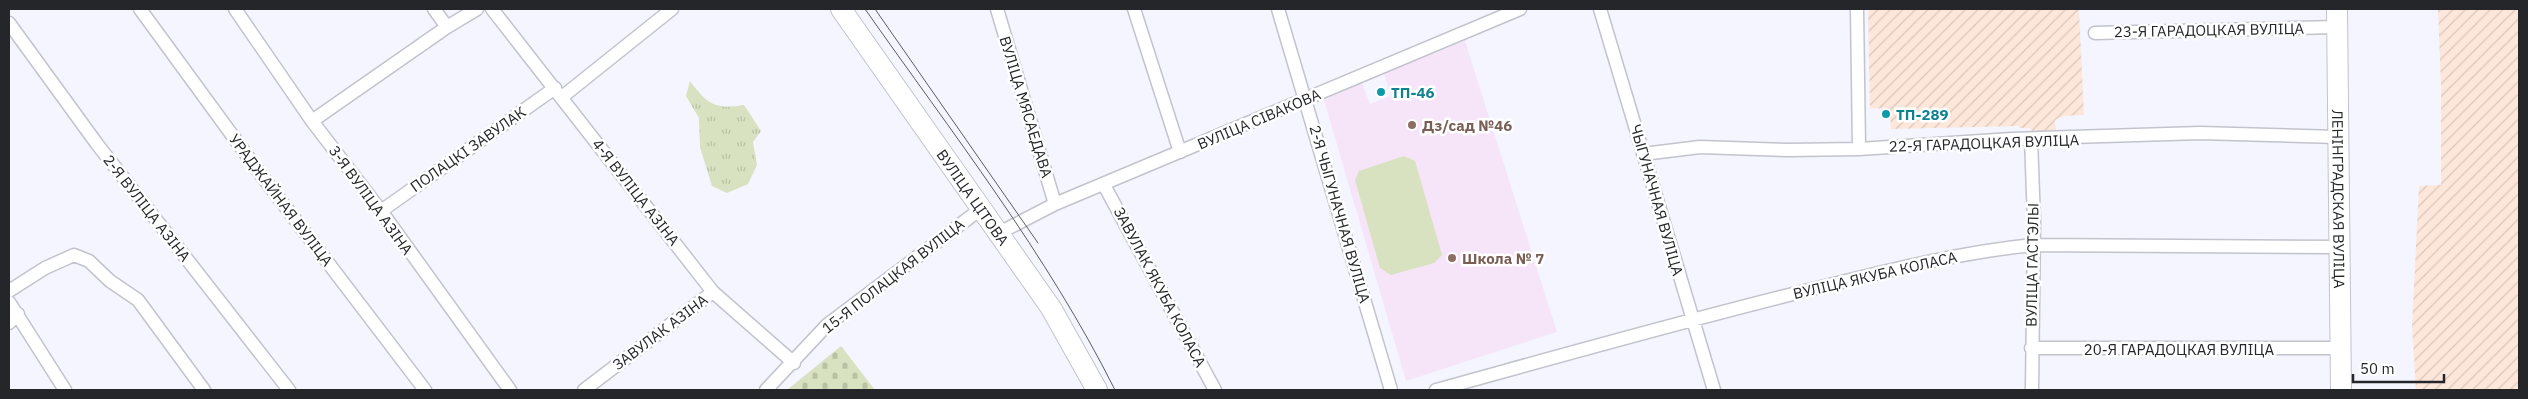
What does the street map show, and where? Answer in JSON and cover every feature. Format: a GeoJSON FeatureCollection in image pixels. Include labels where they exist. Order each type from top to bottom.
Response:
{"type":"FeatureCollection","features":[{"type":"Feature","properties":{"kind":"main road","name":"ВУЛІЦА ЦІТОВА"},"geometry":{"type":"LineString","coordinates":[[841,9],[1051,308],[1097,390]]}},
{"type":"Feature","properties":{"kind":"main road","name":"ЛЕНІНГРАДСКАЯ ВУЛІЦА"},"geometry":{"type":"LineString","coordinates":[[2330,18],[2334,349],[2341,390]]}},
{"type":"Feature","properties":{"kind":"main road","name":"ЛЕНІНГРАДСКАЯ ВУЛІЦА"},"geometry":{"type":"LineString","coordinates":[[2328,390],[2334,349]]}},
{"type":"Feature","properties":{"kind":"street","name":"УРАДЖАЙНАЯ ВУЛІЦА"},"geometry":{"type":"LineString","coordinates":[[140,9],[262,176],[424,390]]}},
{"type":"Feature","properties":{"kind":"street","name":"3-Я ВУЛІЦА АЗІНА"},"geometry":{"type":"LineString","coordinates":[[235,9],[312,121],[381,211],[510,390]]}},
{"type":"Feature","properties":{"kind":"street"},"geometry":{"type":"LineString","coordinates":[[434,9],[448,27]]}},
{"type":"Feature","properties":{"kind":"street"},"geometry":{"type":"LineString","coordinates":[[312,121],[448,27],[478,9]]}},
{"type":"Feature","properties":{"kind":"street","name":"4-Я ВУЛІЦА АЗІНА"},"geometry":{"type":"LineString","coordinates":[[492,9],[713,292],[794,363]]}},
{"type":"Feature","properties":{"kind":"street","name":"ПОЛАЦКІ ЗАВУЛАК"},"geometry":{"type":"LineString","coordinates":[[381,211],[558,92],[672,9]]}},
{"type":"Feature","properties":{"kind":"street","name":"ВУЛІЦА МЯСАЕДАВА"},"geometry":{"type":"LineString","coordinates":[[997,9],[1055,204]]}},
{"type":"Feature","properties":{"kind":"street"},"geometry":{"type":"LineString","coordinates":[[1134,9],[1180,152]]}},
{"type":"Feature","properties":{"kind":"street","name":"2-Я ЧЫГУНАЧНАЯ ВУЛІЦА"},"geometry":{"type":"LineString","coordinates":[[1278,9],[1392,390]]}},
{"type":"Feature","properties":{"kind":"street","name":"ВУЛІЦА СІВАКОВА"},"geometry":{"type":"LineString","coordinates":[[999,232],[1055,204],[1520,9]]}},
{"type":"Feature","properties":{"kind":"street","name":"ЧЫГУНАЧНАЯ ВУЛІЦА"},"geometry":{"type":"LineString","coordinates":[[1600,9],[1714,390]]}},
{"type":"Feature","properties":{"kind":"street"},"geometry":{"type":"LineString","coordinates":[[1857,9],[1859,149]]}},
{"type":"Feature","properties":{"kind":"street","name":"23-Я ГАРАДОЦКАЯ ВУЛІЦА"},"geometry":{"type":"LineString","coordinates":[[2095,33],[2330,18]]}},
{"type":"Feature","properties":{"kind":"street","name":"2-Я ВУЛІЦА АЗІНА"},"geometry":{"type":"LineString","coordinates":[[9,23],[97,144],[288,390]]}},
{"type":"Feature","properties":{"kind":"street","name":"22-Я ГАРАДОЦКАЯ ВУЛІЦА"},"geometry":{"type":"LineString","coordinates":[[1644,154],[1700,147],[1788,150],[1859,149],[2031,139],[2200,133],[2331,137]]}},
{"type":"Feature","properties":{"kind":"street","name":"ВУЛІЦА ГАСТЭЛЫ"},"geometry":{"type":"LineString","coordinates":[[2031,139],[2033,245],[2032,390]]}},
{"type":"Feature","properties":{"kind":"street","name":"ЗАВУЛАК ЯКУБА КОЛАСА"},"geometry":{"type":"LineString","coordinates":[[1104,185],[1215,390]]}},
{"type":"Feature","properties":{"kind":"street","name":"15-Я ПОЛАЦКАЯ ВУЛІЦА"},"geometry":{"type":"LineString","coordinates":[[766,390],[794,363],[828,325],[848,308],[982,208]]}},
{"type":"Feature","properties":{"kind":"street","name":"ВУЛІЦА ЯКУБА КОЛАСА"},"geometry":{"type":"LineString","coordinates":[[1436,390],[1692,319],[1913,264],[1999,248],[2033,245],[2332,247]]}},
{"type":"Feature","properties":{"kind":"street"},"geometry":{"type":"LineString","coordinates":[[9,291],[45,268],[74,255],[89,261],[110,281],[138,300],[204,390]]}},
{"type":"Feature","properties":{"kind":"street","name":"ЗАВУЛАК АЗІНА"},"geometry":{"type":"LineString","coordinates":[[584,390],[713,292]]}},
{"type":"Feature","properties":{"kind":"street"},"geometry":{"type":"LineString","coordinates":[[9,302],[13,319],[65,390]]}},
{"type":"Feature","properties":{"kind":"street","name":"20-Я ГАРАДОЦКАЯ ВУЛІЦА"},"geometry":{"type":"LineString","coordinates":[[2031,348],[2334,349]]}},
{"type":"Feature","properties":{"kind":"shaded area"},"geometry":{"type":"Polygon","coordinates":[[[1868,9],[2079,9],[2084,115],[2064,116],[2055,120],[2056,131],[2034,132],[2029,128],[2019,128],[2019,126],[1891,129],[1890,109],[1870,108],[1868,9]]]}},
{"type":"Feature","properties":{"kind":"shaded area"},"geometry":{"type":"Polygon","coordinates":[[[2438,9],[2519,9],[2519,390],[2416,390],[2412,326],[2419,186],[2441,185],[2441,85],[2438,9]]]}},
{"type":"Feature","properties":{"kind":"shaded area","name":"Школа № 7"},"geometry":{"type":"Polygon","coordinates":[[[1465,41],[1557,332],[1406,381],[1324,100],[1362,83],[1370,104],[1391,96],[1384,74],[1465,41]]]}},
{"type":"Feature","properties":{"kind":"green space"},"geometry":{"type":"Polygon","coordinates":[[[690,81],[712,104],[726,107],[744,105],[761,131],[753,142],[757,165],[748,184],[727,193],[712,186],[700,147],[699,118],[686,96],[690,81]]]}},
{"type":"Feature","properties":{"kind":"green space"},"geometry":{"type":"Polygon","coordinates":[[[1404,156],[1415,161],[1442,255],[1434,263],[1391,275],[1380,268],[1355,180],[1359,171],[1404,156]]]}},
{"type":"Feature","properties":{"kind":"green space"},"geometry":{"type":"Polygon","coordinates":[[[841,346],[875,390],[787,390],[841,346]]]}},
{"type":"Feature","properties":{"kind":"tram line"},"geometry":{"type":"LineString","coordinates":[[865,9],[1029,242],[1088,340],[1115,390]]}},
{"type":"Feature","properties":{"kind":"tram line"},"geometry":{"type":"LineString","coordinates":[[875,9],[1038,243]]}},
{"type":"Feature","properties":{"kind":"place","name":"ТП-46"},"geometry":{"type":"Point","coordinates":[1381,92]}},
{"type":"Feature","properties":{"kind":"place","name":"ТП-289"},"geometry":{"type":"Point","coordinates":[1886,114]}},
{"type":"Feature","properties":{"kind":"place","name":"Дз/сад №46"},"geometry":{"type":"Point","coordinates":[1412,125]}},
{"type":"Feature","properties":{"kind":"place","name":"Школа № 7"},"geometry":{"type":"Point","coordinates":[1452,258]}}]}
